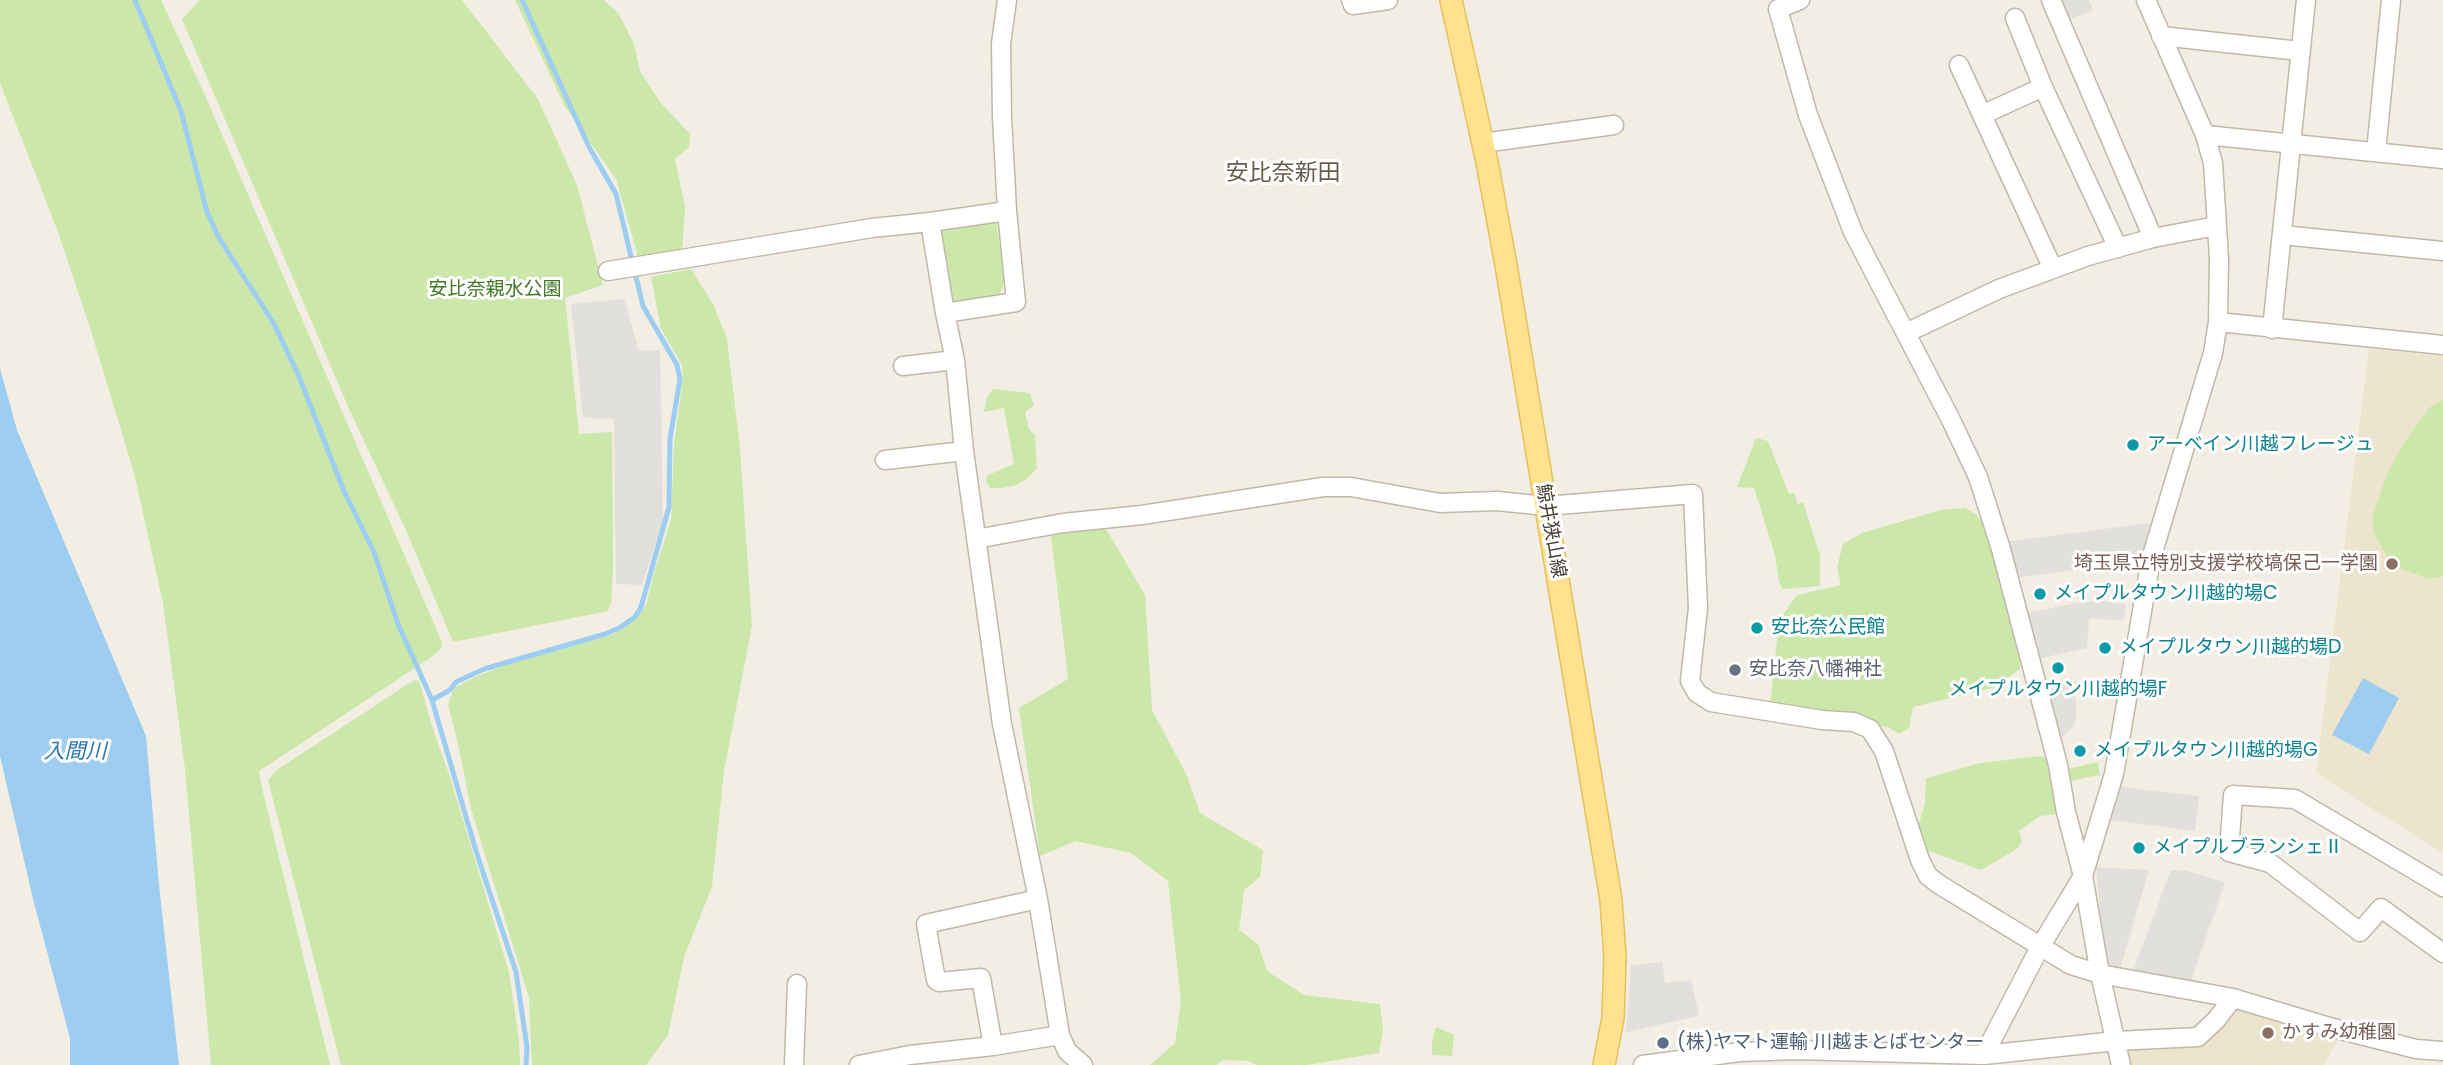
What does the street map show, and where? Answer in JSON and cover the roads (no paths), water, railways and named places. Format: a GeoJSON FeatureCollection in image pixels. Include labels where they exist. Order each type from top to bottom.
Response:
{"type":"FeatureCollection","features":[{"type":"Feature","properties":{"kind":"main road","name":"鯨井狭山線"},"geometry":{"type":"LineString","coordinates":[[1451,0],[1483,143],[1506,265],[1611,900],[1615,957],[1613,1018],[1604,1065]]}},
{"type":"Feature","properties":{"kind":"street"},"geometry":{"type":"LineString","coordinates":[[945,313],[1016,302],[1007,211],[1001,44],[1007,0]]}},
{"type":"Feature","properties":{"kind":"street"},"geometry":{"type":"LineString","coordinates":[[1351,0],[1353,5],[1388,0]]}},
{"type":"Feature","properties":{"kind":"street"},"geometry":{"type":"LineString","coordinates":[[1800,0],[1776,5],[1808,115],[1853,232],[1951,420],[1984,494],[2001,549],[2058,765],[2121,1065]]}},
{"type":"Feature","properties":{"kind":"street"},"geometry":{"type":"LineString","coordinates":[[2051,0],[2153,238]]}},
{"type":"Feature","properties":{"kind":"street"},"geometry":{"type":"LineString","coordinates":[[1984,1055],[2040,947],[2083,876],[2115,774],[2151,559],[2213,353],[2218,322],[2219,259],[2213,163],[2205,135],[2146,0]]}},
{"type":"Feature","properties":{"kind":"street"},"geometry":{"type":"LineString","coordinates":[[2272,329],[2306,0]]}},
{"type":"Feature","properties":{"kind":"street"},"geometry":{"type":"LineString","coordinates":[[2376,152],[2390,0]]}},
{"type":"Feature","properties":{"kind":"street"},"geometry":{"type":"LineString","coordinates":[[2015,18],[2043,87],[2118,248]]}},
{"type":"Feature","properties":{"kind":"street"},"geometry":{"type":"LineString","coordinates":[[2161,36],[2300,51]]}},
{"type":"Feature","properties":{"kind":"street"},"geometry":{"type":"LineString","coordinates":[[1959,65],[2053,269]]}},
{"type":"Feature","properties":{"kind":"street"},"geometry":{"type":"LineString","coordinates":[[1982,115],[2043,87]]}},
{"type":"Feature","properties":{"kind":"street"},"geometry":{"type":"LineString","coordinates":[[1483,143],[1614,125]]}},
{"type":"Feature","properties":{"kind":"street"},"geometry":{"type":"LineString","coordinates":[[2205,135],[2443,159]]}},
{"type":"Feature","properties":{"kind":"street"},"geometry":{"type":"LineString","coordinates":[[615,270],[872,228],[1007,211]]}},
{"type":"Feature","properties":{"kind":"street"},"geometry":{"type":"LineString","coordinates":[[930,222],[955,359],[964,451],[1002,724],[1038,899],[1060,1035],[1067,1051],[1083,1065]]}},
{"type":"Feature","properties":{"kind":"street"},"geometry":{"type":"LineString","coordinates":[[1906,333],[1999,289],[2053,269],[2153,238],[2216,226]]}},
{"type":"Feature","properties":{"kind":"street"},"geometry":{"type":"LineString","coordinates":[[2282,235],[2443,251]]}},
{"type":"Feature","properties":{"kind":"street"},"geometry":{"type":"LineString","coordinates":[[2218,322],[2443,345]]}},
{"type":"Feature","properties":{"kind":"street"},"geometry":{"type":"LineString","coordinates":[[903,366],[955,359]]}},
{"type":"Feature","properties":{"kind":"street"},"geometry":{"type":"LineString","coordinates":[[885,460],[964,451]]}},
{"type":"Feature","properties":{"kind":"street"},"geometry":{"type":"LineString","coordinates":[[976,539],[1063,523],[1142,515],[1323,488],[1351,487],[1440,503],[1497,501],[1545,506],[1693,494],[1698,608],[1690,681],[1697,693],[1711,702],[1853,723],[1870,729],[1884,751],[1920,860],[1928,876],[1940,885],[2071,965],[2100,974],[2233,998],[2416,1049],[2443,1051]]}},
{"type":"Feature","properties":{"kind":"street"},"geometry":{"type":"LineString","coordinates":[[2443,887],[2295,799],[2233,795],[2229,852],[2270,863],[2360,932],[2381,908],[2443,953]]}},
{"type":"Feature","properties":{"kind":"street"},"geometry":{"type":"LineString","coordinates":[[993,1046],[981,978],[939,982],[936,980],[926,923],[1038,899]]}},
{"type":"Feature","properties":{"kind":"street"},"geometry":{"type":"LineString","coordinates":[[794,1065],[797,985]]}},
{"type":"Feature","properties":{"kind":"street"},"geometry":{"type":"LineString","coordinates":[[1643,1065],[1740,1052],[1768,1051],[1938,1060],[2116,1041],[2198,1037],[2233,998]]}},
{"type":"Feature","properties":{"kind":"street"},"geometry":{"type":"LineString","coordinates":[[859,1065],[910,1055],[1060,1035]]}},
{"type":"Feature","properties":{"kind":"water","name":"入間川"},"geometry":{"type":"Polygon","coordinates":[[[0,368],[17,430],[146,736],[179,1065],[70,1065],[70,1038],[33,899],[0,756],[0,368]]]}},
{"type":"Feature","properties":{"kind":"water"},"geometry":{"type":"Polygon","coordinates":[[[2363,678],[2399,698],[2369,754],[2332,735],[2363,678]]]}},
{"type":"Feature","properties":{"kind":"waterway"},"geometry":{"type":"LineString","coordinates":[[135,0],[181,111],[207,212],[219,238],[273,322],[298,374],[344,491],[374,552],[398,624],[432,700],[476,851],[516,972],[527,1047],[526,1065]]}},
{"type":"Feature","properties":{"kind":"waterway"},"geometry":{"type":"LineString","coordinates":[[432,700],[450,690],[456,682],[484,669],[605,634],[635,617],[641,607],[669,507],[670,439],[680,379],[677,365],[643,306],[616,194],[589,147],[522,0]]}},
{"type":"Feature","properties":{"kind":"place","name":"アーベイン川越フレージュ"},"geometry":{"type":"Point","coordinates":[2133,445]}},
{"type":"Feature","properties":{"kind":"place","name":"埼玉県立特別支援学校塙保己一学園"},"geometry":{"type":"Point","coordinates":[2392,564]}},
{"type":"Feature","properties":{"kind":"place","name":"メイプルタウン川越的場C"},"geometry":{"type":"Point","coordinates":[2040,594]}},
{"type":"Feature","properties":{"kind":"place","name":"安比奈公民館"},"geometry":{"type":"Point","coordinates":[1757,628]}},
{"type":"Feature","properties":{"kind":"place","name":"メイプルタウン川越的場D"},"geometry":{"type":"Point","coordinates":[2105,648]}},
{"type":"Feature","properties":{"kind":"place","name":"メイプルタウン川越的場F"},"geometry":{"type":"Point","coordinates":[2058,668]}},
{"type":"Feature","properties":{"kind":"place","name":"安比奈八幡神社"},"geometry":{"type":"Point","coordinates":[1735,670]}},
{"type":"Feature","properties":{"kind":"place","name":"メイプルタウン川越的場G"},"geometry":{"type":"Point","coordinates":[2080,751]}},
{"type":"Feature","properties":{"kind":"place","name":"メイプルブランシェⅡ"},"geometry":{"type":"Point","coordinates":[2139,848]}},
{"type":"Feature","properties":{"kind":"place","name":"かすみ幼稚園"},"geometry":{"type":"Point","coordinates":[2268,1033]}},
{"type":"Feature","properties":{"kind":"place","name":"(株)ヤマト運輸 川越まとばセンター"},"geometry":{"type":"Point","coordinates":[1663,1043]}},
{"type":"Feature","properties":{"kind":"district","name":"安比奈新田"},"geometry":{"type":"Point","coordinates":[1283,174]}},
{"type":"Feature","properties":{"kind":"park label","name":"安比奈親水公園"},"geometry":{"type":"Point","coordinates":[495,290]}}]}
